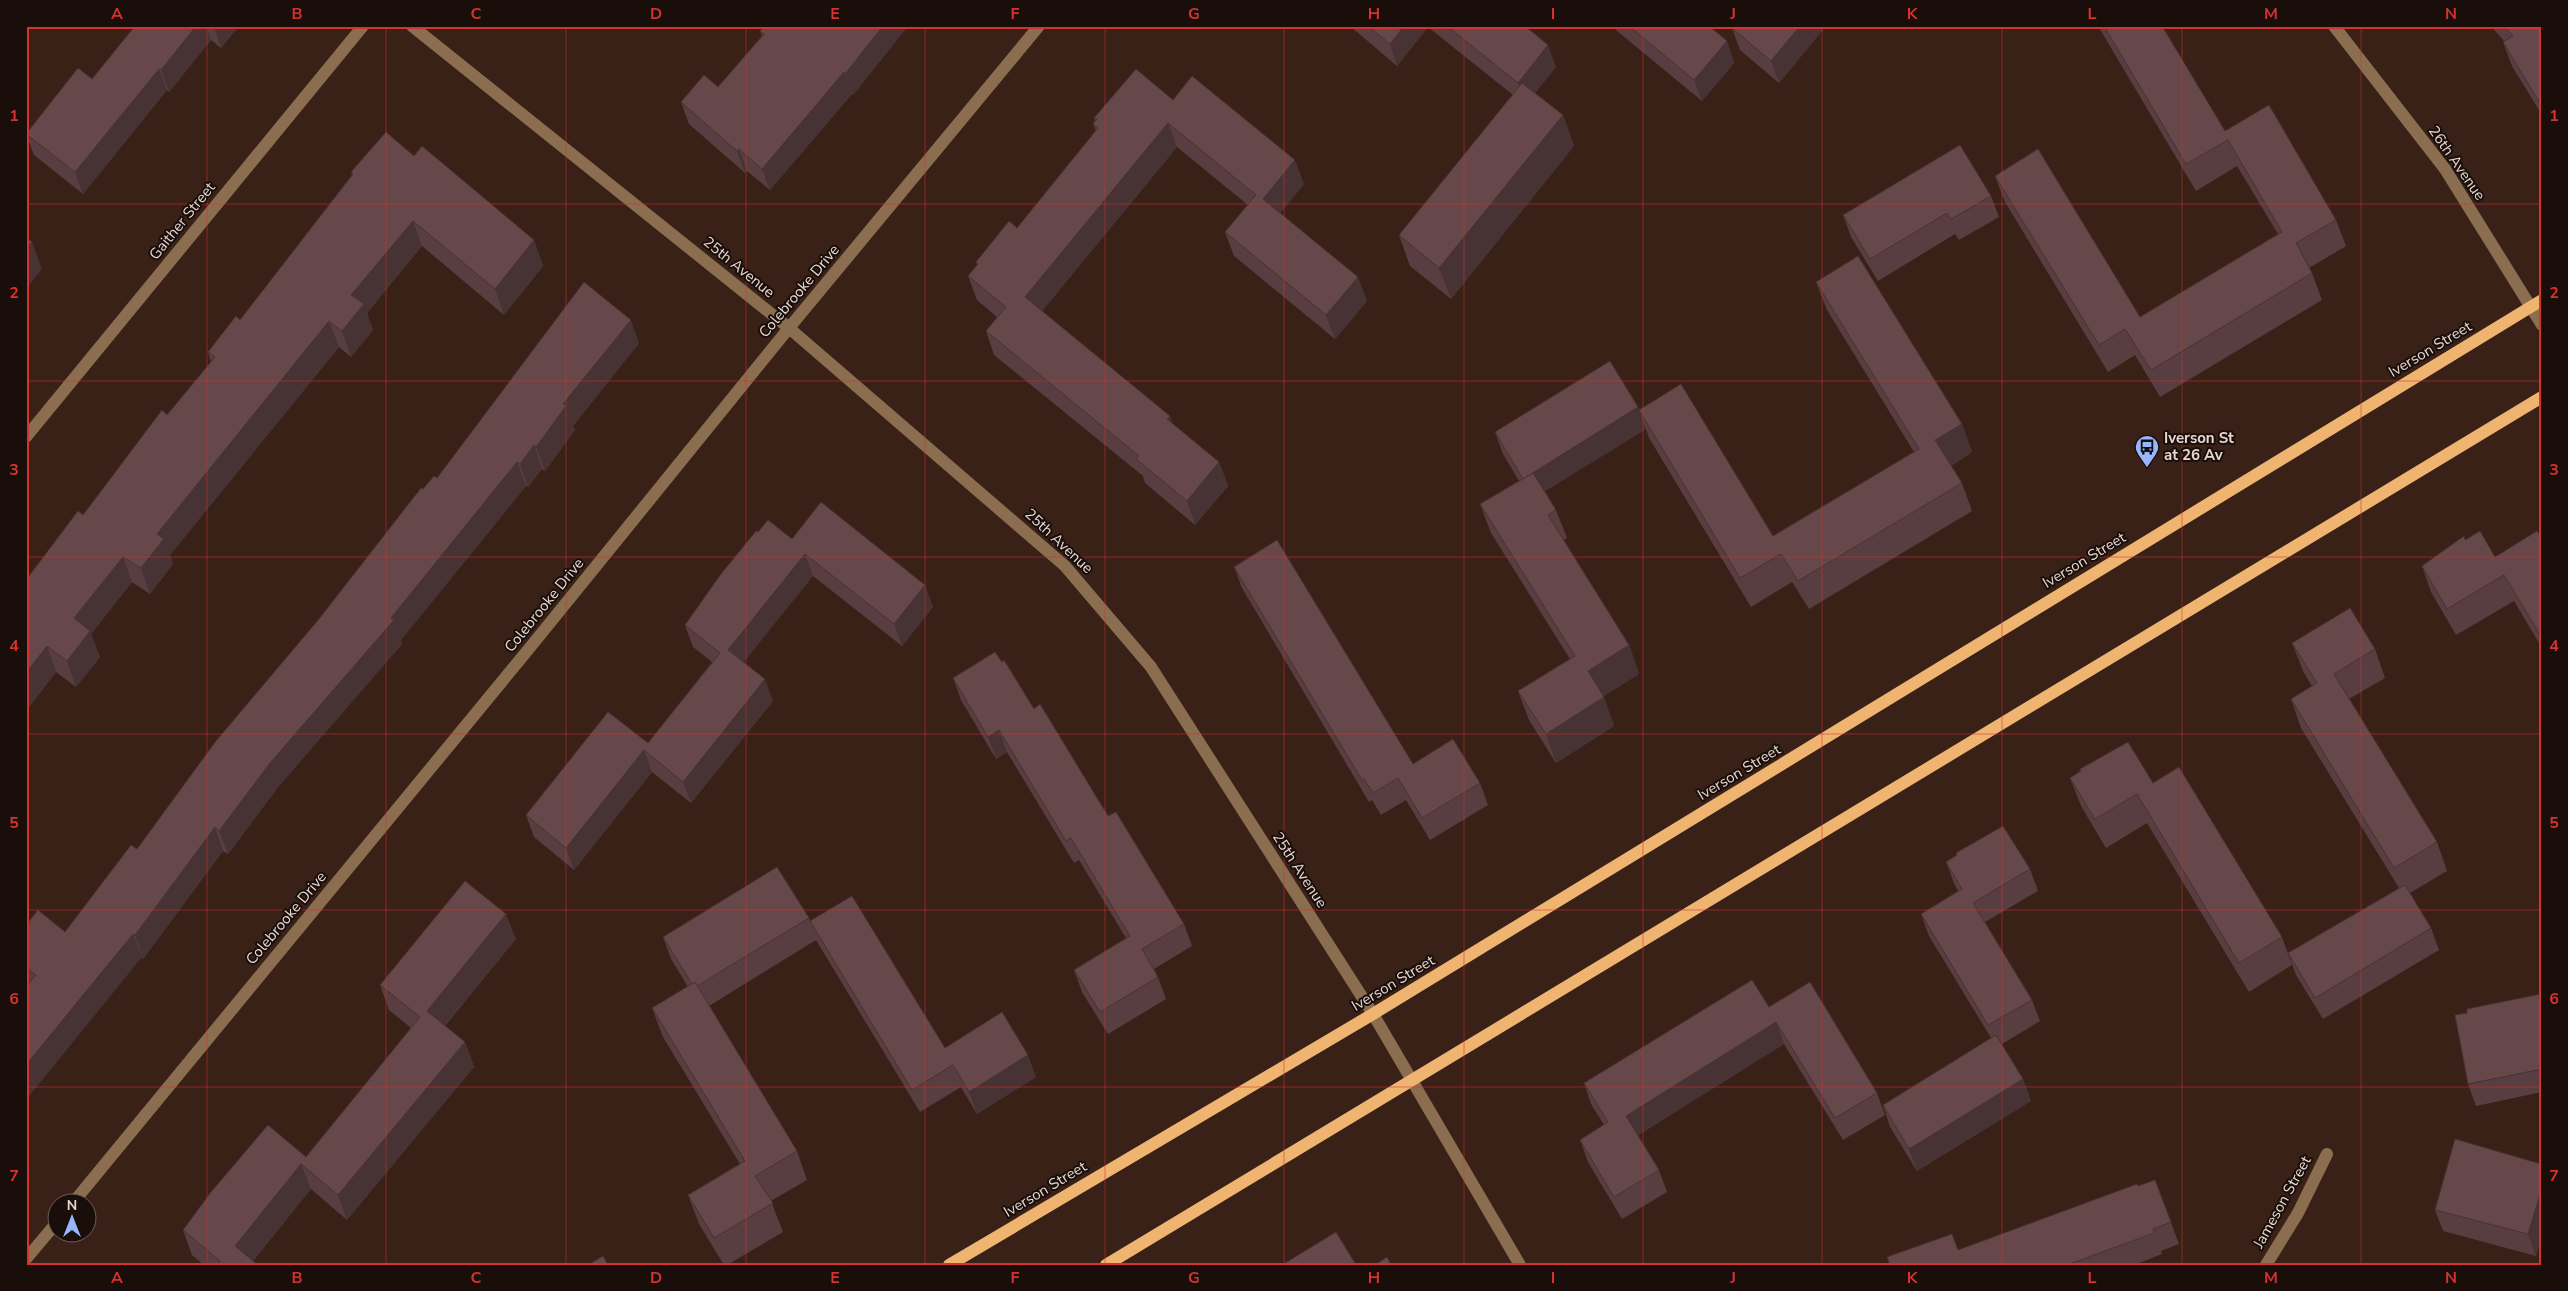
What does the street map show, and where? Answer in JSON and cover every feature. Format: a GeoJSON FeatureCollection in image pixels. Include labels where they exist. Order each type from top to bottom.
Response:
{"type":"FeatureCollection","features":[{"type":"Feature","properties":{"kind":"main road","name":"Iverson Street"},"geometry":{"type":"LineString","coordinates":[[949,1265],[1373,1014],[2536,303]]}},
{"type":"Feature","properties":{"kind":"main road"},"geometry":{"type":"LineString","coordinates":[[1106,1265],[1905,784],[2542,397]]}},
{"type":"Feature","properties":{"kind":"street","name":"Gaither Street"},"geometry":{"type":"LineString","coordinates":[[26,437],[363,26]]}},
{"type":"Feature","properties":{"kind":"street","name":"25th Avenue"},"geometry":{"type":"LineString","coordinates":[[412,26],[789,328],[1065,566],[1151,668],[1373,1014],[1520,1265]]}},
{"type":"Feature","properties":{"kind":"street","name":"Colebrooke Drive"},"geometry":{"type":"LineString","coordinates":[[80,1194],[532,645],[789,328],[1039,26]]}},
{"type":"Feature","properties":{"kind":"street","name":"26th Avenue"},"geometry":{"type":"LineString","coordinates":[[2334,26],[2445,169],[2536,303],[2542,325]]}},
{"type":"Feature","properties":{"kind":"street","name":"Jameson Street"},"geometry":{"type":"LineString","coordinates":[[2266,1265],[2298,1213],[2327,1154]]}},
{"type":"Feature","properties":{"kind":"street"},"geometry":{"type":"LineString","coordinates":[[26,1259],[48,1233]]}},
{"type":"Feature","properties":{"kind":"building"},"geometry":{"type":"Polygon","coordinates":[[[135,26],[196,26],[75,172],[26,134],[78,68],[92,79],[135,26]]]}},
{"type":"Feature","properties":{"kind":"building"},"geometry":{"type":"Polygon","coordinates":[[[764,26],[883,26],[845,74],[844,72],[762,169],[739,149],[737,151],[681,102],[704,75],[718,87],[764,34],[760,31],[764,26]]]}},
{"type":"Feature","properties":{"kind":"building"},"geometry":{"type":"Polygon","coordinates":[[[1368,26],[1404,26],[1390,44],[1368,26]]]}},
{"type":"Feature","properties":{"kind":"building"},"geometry":{"type":"Polygon","coordinates":[[[1447,26],[1525,26],[1548,45],[1518,83],[1447,26]]]}},
{"type":"Feature","properties":{"kind":"building"},"geometry":{"type":"Polygon","coordinates":[[[1629,26],[1709,26],[1727,41],[1694,80],[1629,26]]]}},
{"type":"Feature","properties":{"kind":"building"},"geometry":{"type":"Polygon","coordinates":[[[1733,26],[1800,26],[1771,61],[1732,28],[1733,26]]]}},
{"type":"Feature","properties":{"kind":"building"},"geometry":{"type":"Polygon","coordinates":[[[2104,26],[2162,26],[2225,131],[2269,105],[2336,220],[2296,243],[2312,273],[2151,370],[2125,329],[2099,345],[1995,176],[2038,149],[2140,317],[2282,232],[2228,140],[2186,164],[2104,26]]]}},
{"type":"Feature","properties":{"kind":"building"},"geometry":{"type":"Polygon","coordinates":[[[2504,26],[2542,26],[2542,98],[2538,100],[2503,42],[2513,36],[2504,26]]]}},
{"type":"Feature","properties":{"kind":"building"},"geometry":{"type":"Polygon","coordinates":[[[1136,69],[1173,100],[1192,76],[1295,160],[1263,199],[1358,277],[1326,315],[1225,232],[1256,195],[1168,123],[1025,297],[1170,416],[1167,419],[1219,462],[1187,501],[1136,459],[1139,456],[986,331],[1006,307],[968,276],[978,264],[976,262],[1009,221],[1017,228],[1098,128],[1093,124],[1097,119],[1094,118],[1136,69]]]}},
{"type":"Feature","properties":{"kind":"building"},"geometry":{"type":"Polygon","coordinates":[[[1522,83],[1563,115],[1439,268],[1399,235],[1522,83]]]}},
{"type":"Feature","properties":{"kind":"building"},"geometry":{"type":"Polygon","coordinates":[[[386,132],[414,156],[422,146],[534,240],[495,289],[413,221],[351,295],[364,304],[342,331],[329,321],[157,534],[164,539],[141,568],[123,557],[74,618],[90,631],[67,661],[47,646],[26,673],[26,580],[78,511],[83,515],[162,410],[167,415],[215,357],[208,352],[236,316],[240,320],[353,174],[351,172],[386,132]]]}},
{"type":"Feature","properties":{"kind":"building"},"geometry":{"type":"Polygon","coordinates":[[[1960,145],[1991,196],[1951,219],[1947,213],[1870,259],[1843,215],[1960,145]]]}},
{"type":"Feature","properties":{"kind":"building"},"geometry":{"type":"Polygon","coordinates":[[[26,237],[32,242],[26,249],[26,237]]]}},
{"type":"Feature","properties":{"kind":"building"},"geometry":{"type":"Polygon","coordinates":[[[1858,256],[1962,424],[1935,440],[1962,483],[1798,581],[1781,554],[1740,578],[1639,410],[1681,384],[1773,536],[1919,449],[1816,282],[1858,256]]]}},
{"type":"Feature","properties":{"kind":"building"},"geometry":{"type":"Polygon","coordinates":[[[584,282],[631,320],[563,404],[566,406],[536,447],[534,445],[520,464],[517,462],[391,618],[394,620],[270,763],[219,831],[215,827],[135,935],[133,934],[26,1065],[26,987],[36,975],[26,968],[26,925],[38,910],[65,932],[131,845],[137,849],[216,741],[319,619],[421,488],[423,489],[434,476],[437,478],[584,282]]]}},
{"type":"Feature","properties":{"kind":"building"},"geometry":{"type":"Polygon","coordinates":[[[1610,361],[1638,407],[1523,479],[1495,432],[1610,361]]]}},
{"type":"Feature","properties":{"kind":"building"},"geometry":{"type":"Polygon","coordinates":[[[1533,473],[1556,510],[1548,515],[1629,645],[1588,671],[1604,697],[1546,734],[1518,691],[1575,656],[1480,504],[1533,473]]]}},
{"type":"Feature","properties":{"kind":"building"},"geometry":{"type":"Polygon","coordinates":[[[821,502],[925,585],[894,624],[805,554],[728,650],[765,679],[683,782],[644,750],[566,848],[526,815],[608,712],[648,743],[720,653],[685,625],[721,574],[756,531],[758,532],[768,520],[792,539],[821,502]]]}},
{"type":"Feature","properties":{"kind":"building"},"geometry":{"type":"Polygon","coordinates":[[[2480,531],[2495,557],[2537,531],[2542,539],[2542,638],[2504,575],[2447,609],[2422,566],[2464,536],[2465,540],[2480,531]]]}},
{"type":"Feature","properties":{"kind":"building"},"geometry":{"type":"Polygon","coordinates":[[[1277,540],[1413,764],[1453,739],[1480,783],[1422,818],[1398,778],[1373,793],[1364,779],[1362,780],[1234,567],[1277,540]]]}},
{"type":"Feature","properties":{"kind":"building"},"geometry":{"type":"Polygon","coordinates":[[[2350,608],[2375,649],[2334,674],[2437,842],[2394,868],[2291,699],[2317,683],[2292,643],[2350,608]]]}},
{"type":"Feature","properties":{"kind":"building"},"geometry":{"type":"Polygon","coordinates":[[[995,652],[1002,662],[1004,660],[1034,709],[1040,704],[1108,816],[1116,812],[1184,924],[1142,949],[1158,977],[1100,1012],[1074,970],[1130,936],[1071,838],[1066,841],[999,730],[988,737],[953,678],[995,652]]]}},
{"type":"Feature","properties":{"kind":"building"},"geometry":{"type":"Polygon","coordinates":[[[2128,742],[2153,783],[2179,767],[2282,937],[2239,963],[2137,794],[2095,819],[2070,778],[2081,771],[2080,769],[2128,742]]]}},
{"type":"Feature","properties":{"kind":"building"},"geometry":{"type":"Polygon","coordinates":[[[2003,826],[2030,869],[1973,903],[2032,1000],[1988,1025],[1921,914],[1962,889],[1946,862],[1957,855],[1956,853],[2003,826]]]}},
{"type":"Feature","properties":{"kind":"building"},"geometry":{"type":"Polygon","coordinates":[[[777,867],[809,918],[697,986],[695,982],[692,984],[663,937],[777,867]]]}},
{"type":"Feature","properties":{"kind":"building"},"geometry":{"type":"Polygon","coordinates":[[[465,881],[506,914],[427,1011],[465,1042],[338,1195],[301,1164],[235,1246],[258,1265],[217,1265],[220,1261],[183,1230],[211,1192],[268,1125],[306,1157],[420,1017],[380,985],[465,881]]]}},
{"type":"Feature","properties":{"kind":"building"},"geometry":{"type":"Polygon","coordinates":[[[2405,885],[2431,928],[2315,998],[2288,953],[2405,885]]]}},
{"type":"Feature","properties":{"kind":"building"},"geometry":{"type":"Polygon","coordinates":[[[852,896],[945,1048],[1002,1012],[1028,1055],[969,1092],[953,1065],[912,1090],[810,921],[852,896]]]}},
{"type":"Feature","properties":{"kind":"building"},"geometry":{"type":"Polygon","coordinates":[[[1752,980],[1769,1007],[1810,982],[1877,1093],[1835,1118],[1776,1022],[1626,1116],[1659,1170],[1614,1197],[1580,1140],[1608,1122],[1584,1083],[1752,980]]]}},
{"type":"Feature","properties":{"kind":"building"},"geometry":{"type":"Polygon","coordinates":[[[695,982],[797,1151],[755,1176],[773,1203],[714,1238],[688,1195],[745,1161],[652,1008],[695,982]]]}},
{"type":"Feature","properties":{"kind":"building"},"geometry":{"type":"Polygon","coordinates":[[[2541,994],[2542,1069],[2468,1084],[2455,1015],[2467,1013],[2467,1009],[2541,994]]]}},
{"type":"Feature","properties":{"kind":"building"},"geometry":{"type":"Polygon","coordinates":[[[1996,1035],[2023,1079],[1909,1149],[1883,1105],[1996,1035]]]}},
{"type":"Feature","properties":{"kind":"building"},"geometry":{"type":"Polygon","coordinates":[[[2455,1139],[2541,1164],[2542,1188],[2528,1234],[2435,1210],[2455,1139]]]}},
{"type":"Feature","properties":{"kind":"building"},"geometry":{"type":"Polygon","coordinates":[[[2155,1180],[2171,1222],[2153,1229],[2154,1233],[2067,1265],[1890,1265],[1887,1257],[1952,1234],[1958,1250],[2137,1184],[2138,1186],[2155,1180]]]}},
{"type":"Feature","properties":{"kind":"building"},"geometry":{"type":"Polygon","coordinates":[[[1336,1232],[1356,1265],[1282,1265],[1336,1232]]]}},
{"type":"Feature","properties":{"kind":"building"},"geometry":{"type":"Polygon","coordinates":[[[603,1256],[608,1265],[588,1265],[603,1256]]]}},
{"type":"Feature","properties":{"kind":"building"},"geometry":{"type":"Polygon","coordinates":[[[1387,1257],[1391,1265],[1375,1265],[1387,1257]]]}},
{"type":"Feature","properties":{"kind":"place","name":"Iverson St at 26 Av"},"geometry":{"type":"Point","coordinates":[2147,468]}}]}
